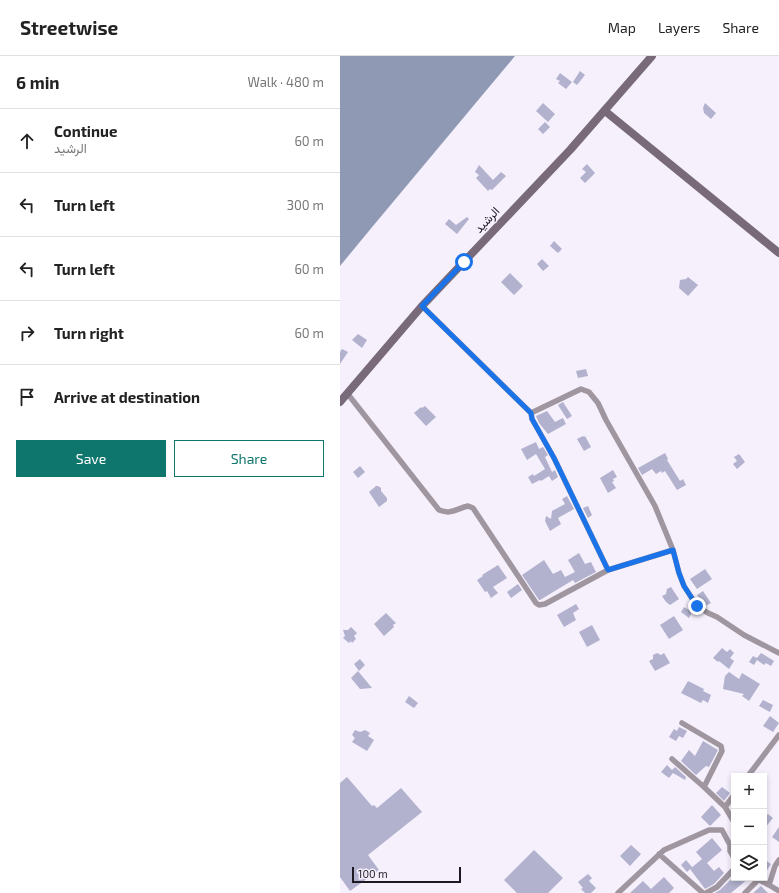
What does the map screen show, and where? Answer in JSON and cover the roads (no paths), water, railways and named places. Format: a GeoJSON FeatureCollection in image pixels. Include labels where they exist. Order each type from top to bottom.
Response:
{"type":"FeatureCollection","features":[{"type":"Feature","properties":{"kind":"main road","name":"الرشيد"},"geometry":{"type":"LineString","coordinates":[[340,402],[422,306],[570,150],[652,56]]}},
{"type":"Feature","properties":{"kind":"main road"},"geometry":{"type":"LineString","coordinates":[[605,111],[779,253]]}},
{"type":"Feature","properties":{"kind":"street"},"geometry":{"type":"LineString","coordinates":[[422,306],[531,413],[532,419],[554,458],[608,570]]}},
{"type":"Feature","properties":{"kind":"street"},"geometry":{"type":"LineString","coordinates":[[531,413],[581,389],[589,392],[598,403],[606,420],[655,506],[673,550],[684,586],[697,606],[744,635],[779,653]]}},
{"type":"Feature","properties":{"kind":"street"},"geometry":{"type":"LineString","coordinates":[[347,393],[439,510],[455,512],[468,506],[473,508],[538,605],[545,604],[608,570],[673,550]]}},
{"type":"Feature","properties":{"kind":"street"},"geometry":{"type":"LineString","coordinates":[[682,723],[721,746],[722,751],[704,787]]}},
{"type":"Feature","properties":{"kind":"street"},"geometry":{"type":"LineString","coordinates":[[750,773],[779,734]]}},
{"type":"Feature","properties":{"kind":"street"},"geometry":{"type":"LineString","coordinates":[[672,758],[704,787],[731,818]]}},
{"type":"Feature","properties":{"kind":"street"},"geometry":{"type":"LineString","coordinates":[[724,808],[731,799]]}},
{"type":"Feature","properties":{"kind":"street"},"geometry":{"type":"LineString","coordinates":[[618,893],[664,850],[709,830],[722,830],[731,843]]}},
{"type":"Feature","properties":{"kind":"street"},"geometry":{"type":"LineString","coordinates":[[659,854],[703,893]]}},
{"type":"Feature","properties":{"kind":"street"},"geometry":{"type":"LineString","coordinates":[[769,885],[775,866],[779,860]]}},
{"type":"Feature","properties":{"kind":"street"},"geometry":{"type":"LineString","coordinates":[[706,893],[717,887],[731,871]]}},
{"type":"Feature","properties":{"kind":"street"},"geometry":{"type":"LineString","coordinates":[[745,893],[755,881]]}},
{"type":"Feature","properties":{"kind":"street"},"geometry":{"type":"LineString","coordinates":[[761,881],[779,891]]}},
{"type":"Feature","properties":{"kind":"water"},"geometry":{"type":"Polygon","coordinates":[[[340,56],[515,56],[340,266],[340,56]]]}}]}
